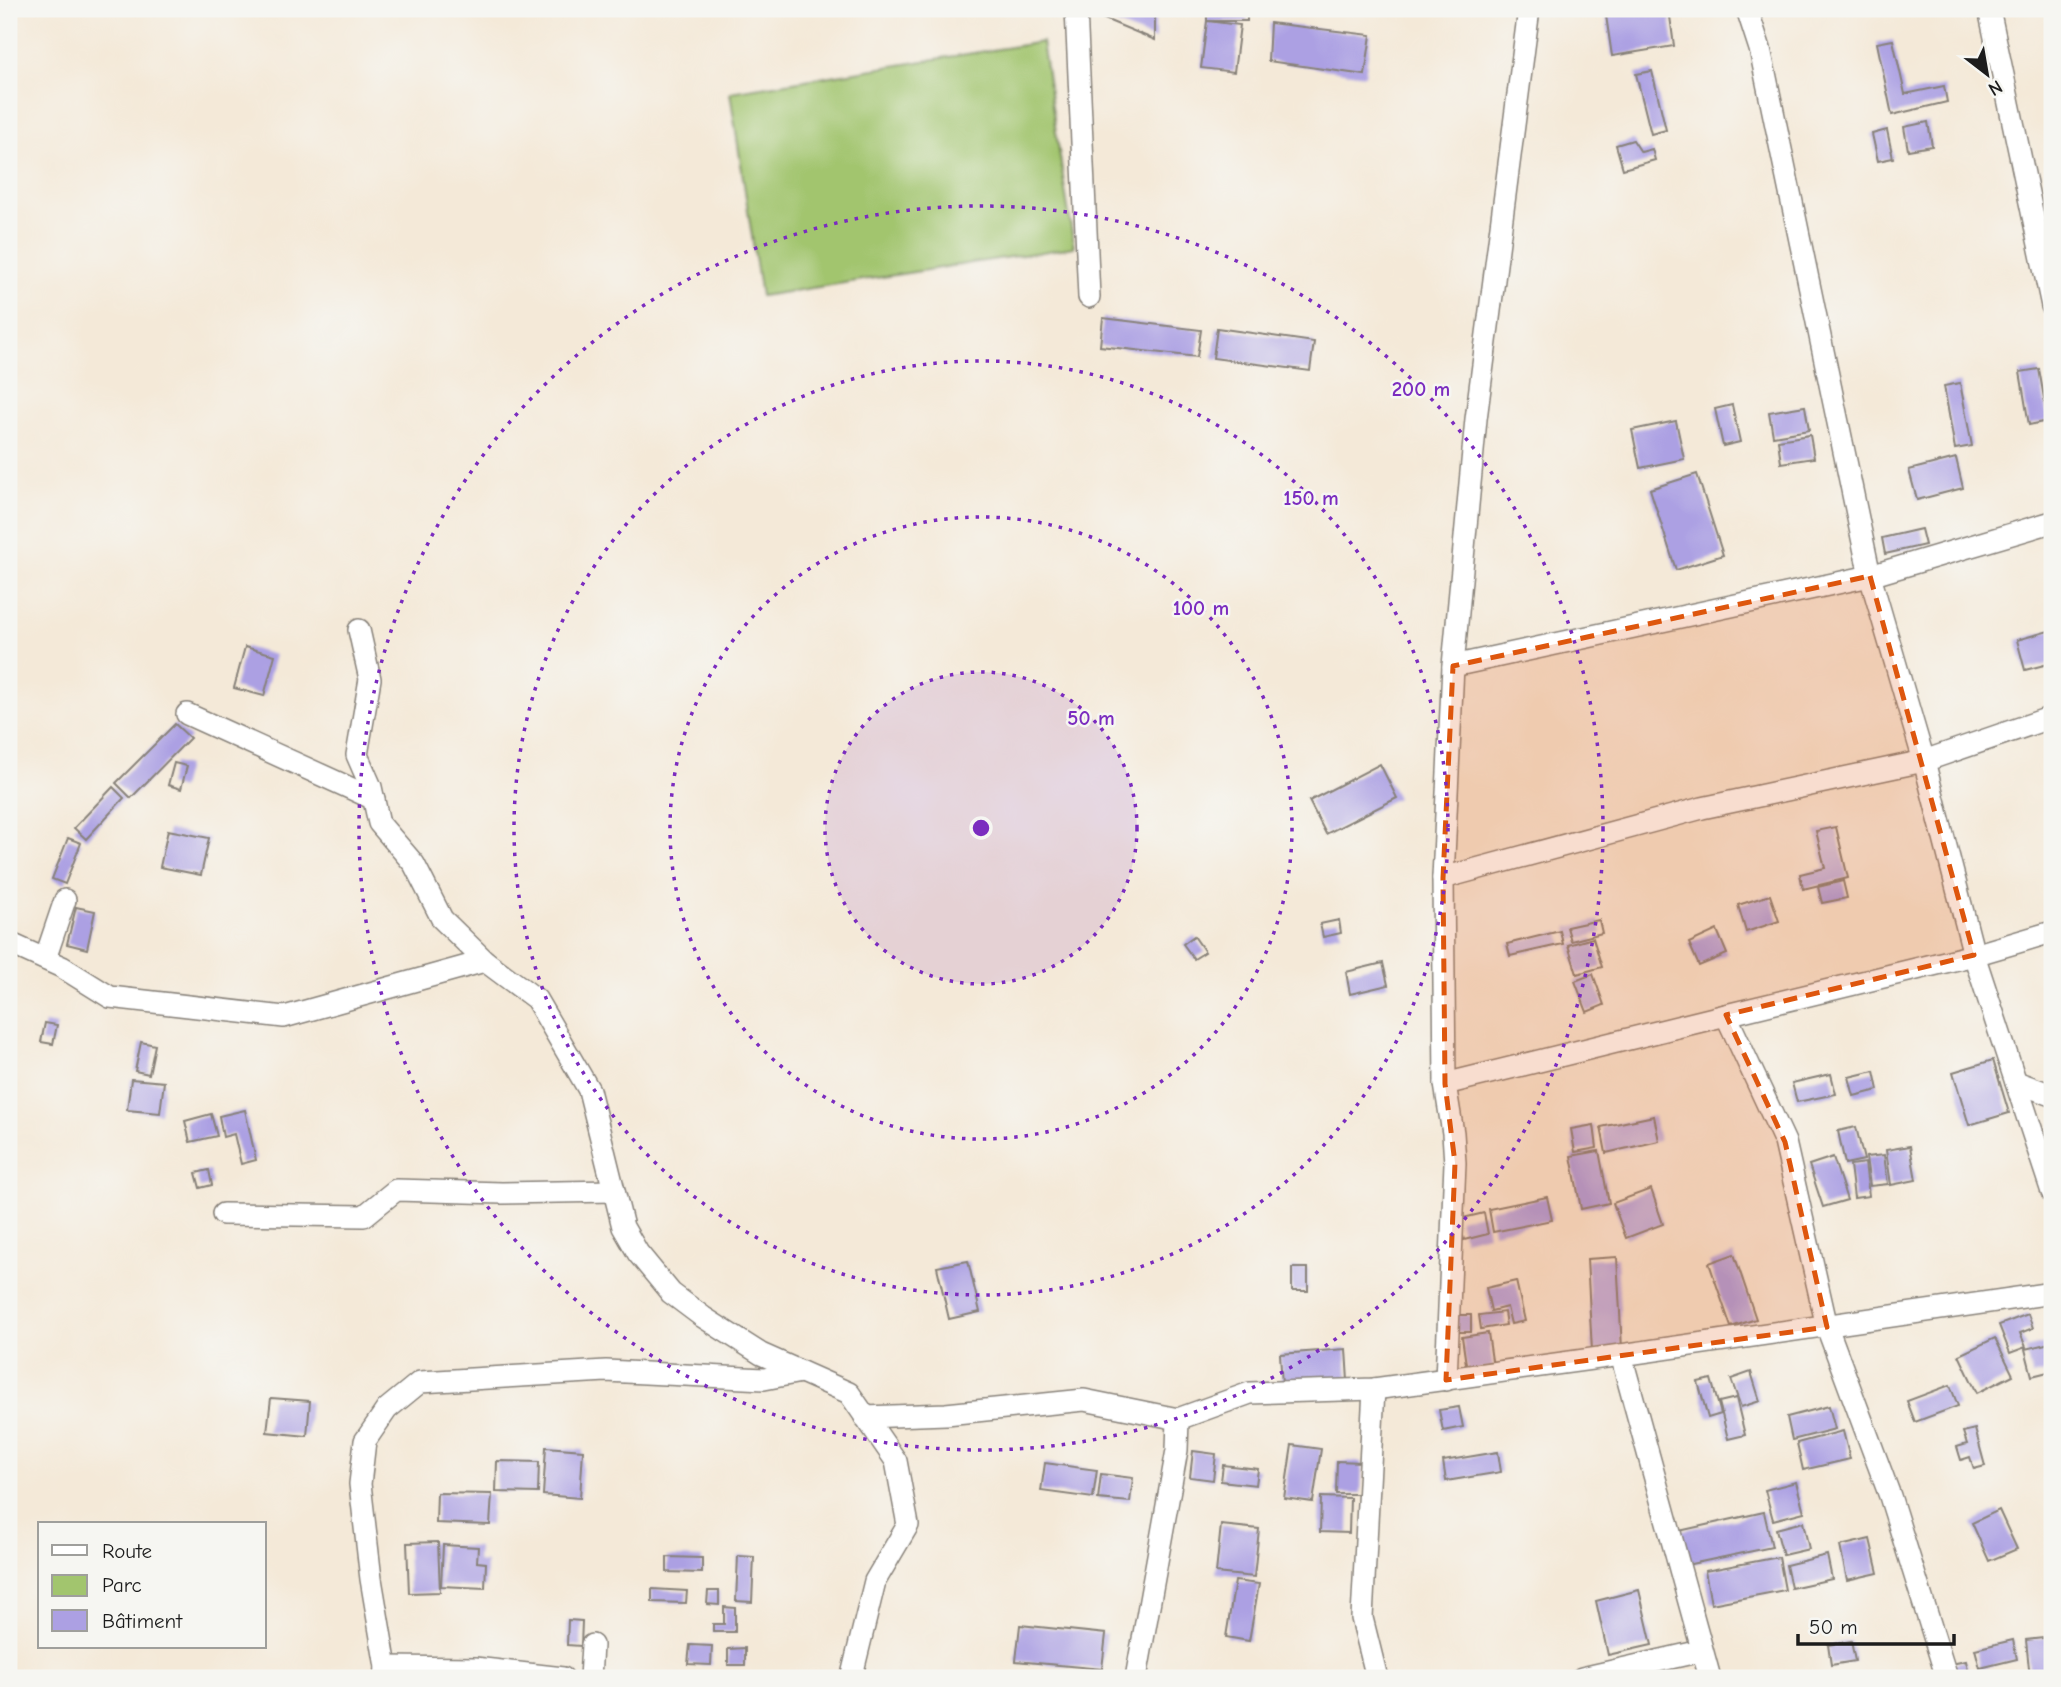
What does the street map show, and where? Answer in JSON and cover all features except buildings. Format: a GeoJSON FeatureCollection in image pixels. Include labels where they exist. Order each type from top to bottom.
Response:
{"type":"FeatureCollection","features":[{"type":"Feature","properties":{"kind":"street"},"geometry":{"type":"LineString","coordinates":[[1076,9],[1090,297]]}},
{"type":"Feature","properties":{"kind":"street"},"geometry":{"type":"LineString","coordinates":[[1446,1380],[1455,1163],[1445,1084],[1443,878],[1453,666],[1476,419],[1529,9]]}},
{"type":"Feature","properties":{"kind":"street"},"geometry":{"type":"LineString","coordinates":[[1747,9],[1760,50],[1870,576],[1924,761],[1974,956],[2052,1192]]}},
{"type":"Feature","properties":{"kind":"street"},"geometry":{"type":"LineString","coordinates":[[1989,9],[2052,306]]}},
{"type":"Feature","properties":{"kind":"street"},"geometry":{"type":"LineString","coordinates":[[1453,666],[1870,576],[2052,522]]}},
{"type":"Feature","properties":{"kind":"street"},"geometry":{"type":"LineString","coordinates":[[359,630],[370,680],[356,755],[371,787],[379,823],[414,864],[442,919],[485,961],[536,999],[589,1090],[623,1227],[638,1253],[671,1293],[703,1317],[761,1354],[849,1393],[896,1461],[908,1525],[875,1581],[852,1675],[855,1678]]}},
{"type":"Feature","properties":{"kind":"street"},"geometry":{"type":"LineString","coordinates":[[187,714],[374,799]]}},
{"type":"Feature","properties":{"kind":"street"},"geometry":{"type":"LineString","coordinates":[[1443,878],[1702,807],[1924,761],[2052,717]]}},
{"type":"Feature","properties":{"kind":"street"},"geometry":{"type":"LineString","coordinates":[[45,960],[65,900]]}},
{"type":"Feature","properties":{"kind":"street"},"geometry":{"type":"LineString","coordinates":[[1445,1084],[1974,956],[2052,932]]}},
{"type":"Feature","properties":{"kind":"street"},"geometry":{"type":"LineString","coordinates":[[9,943],[62,967],[110,997],[284,1017],[485,961]]}},
{"type":"Feature","properties":{"kind":"street"},"geometry":{"type":"LineString","coordinates":[[1726,1015],[1785,1142],[1826,1327],[1889,1496],[1947,1678]]}},
{"type":"Feature","properties":{"kind":"street"},"geometry":{"type":"LineString","coordinates":[[2016,1082],[2052,1095]]}},
{"type":"Feature","properties":{"kind":"street"},"geometry":{"type":"LineString","coordinates":[[223,1214],[364,1216],[396,1190],[502,1193],[614,1191]]}},
{"type":"Feature","properties":{"kind":"street"},"geometry":{"type":"LineString","coordinates":[[865,1417],[946,1414],[1084,1400],[1178,1419],[1250,1393],[1374,1388],[1446,1380],[2052,1293]]}},
{"type":"Feature","properties":{"kind":"street"},"geometry":{"type":"LineString","coordinates":[[1621,1354],[1710,1678]]}},
{"type":"Feature","properties":{"kind":"street"},"geometry":{"type":"LineString","coordinates":[[564,1678],[475,1668],[386,1673],[371,1579],[360,1483],[365,1441],[387,1409],[420,1382],[606,1371],[764,1379],[802,1372]]}},
{"type":"Feature","properties":{"kind":"street"},"geometry":{"type":"LineString","coordinates":[[1374,1388],[1362,1618],[1377,1678]]}},
{"type":"Feature","properties":{"kind":"street"},"geometry":{"type":"LineString","coordinates":[[1136,1678],[1177,1450],[1178,1419]]}},
{"type":"Feature","properties":{"kind":"street"},"geometry":{"type":"LineString","coordinates":[[590,1678],[592,1645]]}},
{"type":"Feature","properties":{"kind":"street"},"geometry":{"type":"LineString","coordinates":[[1582,1678],[1701,1651]]}},
{"type":"Feature","properties":{"kind":"highlighted area"},"geometry":{"type":"Polygon","coordinates":[[[1870,576],[1974,955],[1726,1015],[1785,1142],[1827,1327],[1446,1380],[1455,1163],[1445,1084],[1443,878],[1453,666],[1870,576]]]}},
{"type":"Feature","properties":{"kind":"green space"},"geometry":{"type":"Polygon","coordinates":[[[1042,42],[1074,247],[761,296],[730,92],[1042,42]]]}}]}
